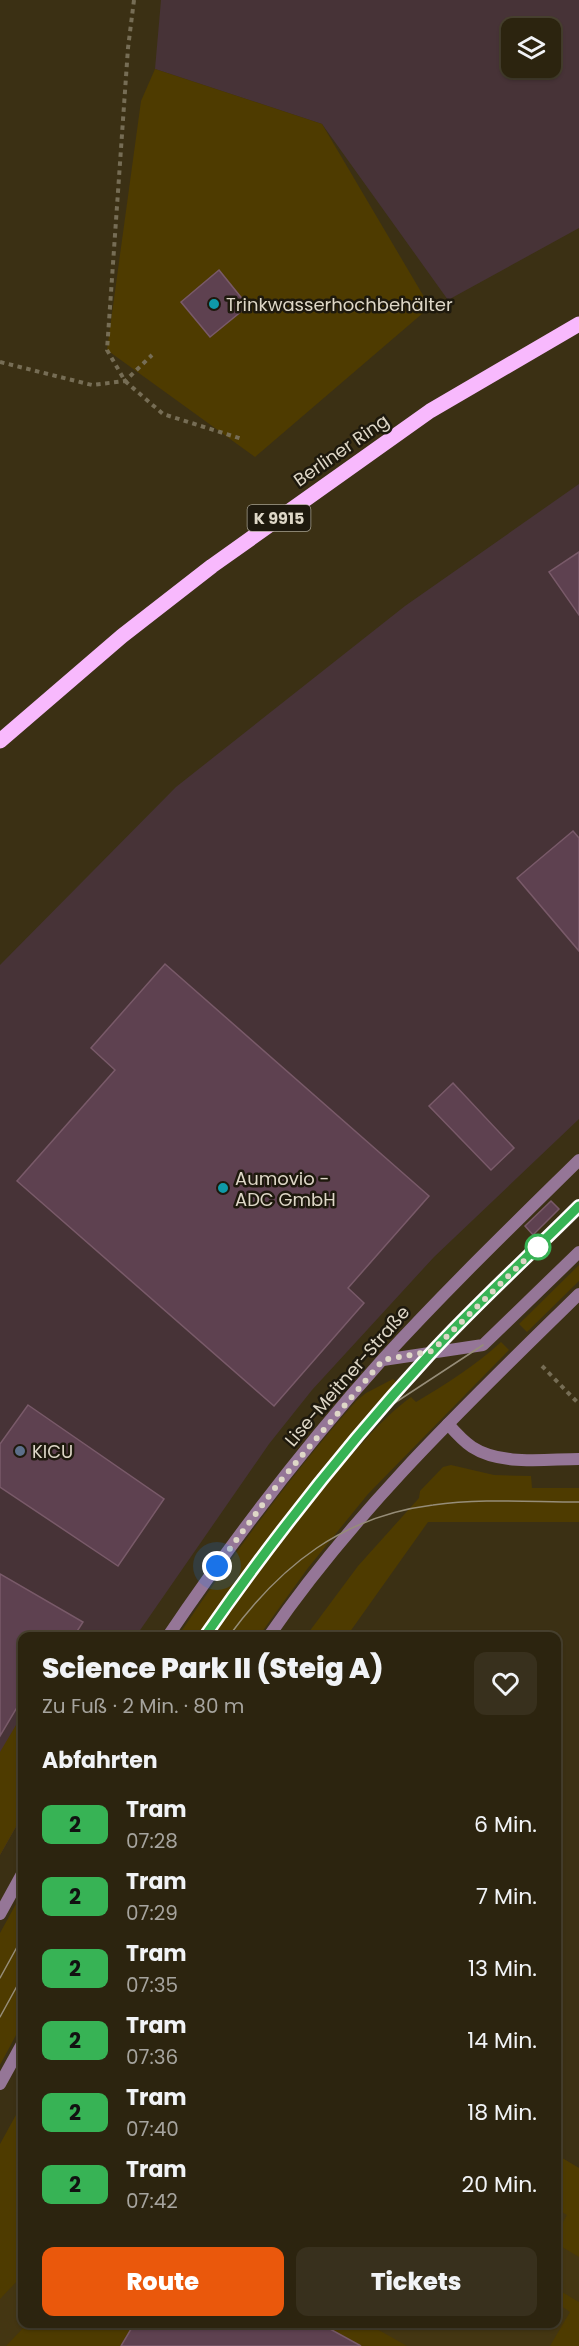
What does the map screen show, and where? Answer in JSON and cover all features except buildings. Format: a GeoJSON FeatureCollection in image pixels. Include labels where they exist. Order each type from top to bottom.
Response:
{"type":"FeatureCollection","features":[{"type":"Feature","properties":{"kind":"main road","name":"Berliner Ring"},"geometry":{"type":"LineString","coordinates":[[0,741],[122,636],[212,566],[430,411],[579,324]]}},
{"type":"Feature","properties":{"kind":"street","name":"Lise-Meitner-Straße"},"geometry":{"type":"LineString","coordinates":[[171,1632],[278,1484],[383,1360],[448,1289],[579,1160]]}},
{"type":"Feature","properties":{"kind":"street"},"geometry":{"type":"LineString","coordinates":[[432,1351],[579,1206]]}},
{"type":"Feature","properties":{"kind":"street"},"geometry":{"type":"LineString","coordinates":[[383,1360],[483,1345],[579,1251]]}},
{"type":"Feature","properties":{"kind":"street"},"geometry":{"type":"LineString","coordinates":[[272,1632],[351,1528],[401,1472],[579,1294]]}},
{"type":"Feature","properties":{"kind":"street"},"geometry":{"type":"LineString","coordinates":[[448,1424],[471,1446],[490,1455],[520,1459],[579,1459]]}},
{"type":"Feature","properties":{"kind":"street"},"geometry":{"type":"LineString","coordinates":[[0,1914],[18,1881]]}},
{"type":"Feature","properties":{"kind":"street"},"geometry":{"type":"LineString","coordinates":[[0,2084],[18,2051]]}},
{"type":"Feature","properties":{"kind":"path"},"geometry":{"type":"LineString","coordinates":[[134,0],[128,48],[107,350],[125,381],[163,414],[242,439]]}},
{"type":"Feature","properties":{"kind":"path"},"geometry":{"type":"LineString","coordinates":[[0,362],[92,385],[125,381],[152,355]]}},
{"type":"Feature","properties":{"kind":"path"},"geometry":{"type":"LineString","coordinates":[[540,1364],[579,1404]]}},
{"type":"Feature","properties":{"kind":"shaded area"},"geometry":{"type":"Polygon","coordinates":[[[161,0],[579,0],[579,228],[448,300],[322,124],[155,69],[161,0]]]}},
{"type":"Feature","properties":{"kind":"shaded area"},"geometry":{"type":"Polygon","coordinates":[[[155,69],[322,124],[430,307],[255,457],[107,350],[141,101],[155,69]]]}},
{"type":"Feature","properties":{"kind":"shaded area"},"geometry":{"type":"Polygon","coordinates":[[[579,484],[579,1119],[434,1257],[312,1390],[269,1444],[139,1632],[18,1632],[18,1823],[0,1855],[0,965],[176,787],[405,606],[579,484]]]}},
{"type":"Feature","properties":{"kind":"shaded area"},"geometry":{"type":"Polygon","coordinates":[[[579,1265],[579,1281],[527,1332],[519,1324],[579,1265]]]}},
{"type":"Feature","properties":{"kind":"shaded area"},"geometry":{"type":"Polygon","coordinates":[[[501,1342],[509,1350],[368,1494],[308,1568],[262,1632],[181,1632],[263,1516],[356,1401],[393,1379],[398,1383],[318,1478],[325,1484],[376,1428],[411,1397],[416,1402],[471,1367],[501,1342]]]}},
{"type":"Feature","properties":{"kind":"shaded area"},"geometry":{"type":"Polygon","coordinates":[[[451,1465],[494,1475],[531,1476],[532,1488],[579,1488],[579,1522],[428,1522],[350,1632],[309,1632],[358,1566],[419,1498],[420,1491],[443,1467],[451,1465]]]}},
{"type":"Feature","properties":{"kind":"shaded area"},"geometry":{"type":"Polygon","coordinates":[[[18,1722],[18,1823],[0,1855],[0,1752],[18,1722]]]}},
{"type":"Feature","properties":{"kind":"shaded area"},"geometry":{"type":"Polygon","coordinates":[[[18,1900],[18,2031],[0,2065],[0,1933],[18,1900]]]}},
{"type":"Feature","properties":{"kind":"shaded area"},"geometry":{"type":"Polygon","coordinates":[[[18,2111],[18,2280],[0,2299],[0,2144],[18,2111]]]}},
{"type":"Feature","properties":{"kind":"shaded area"},"geometry":{"type":"Polygon","coordinates":[[[561,2157],[579,2168],[579,2346],[0,2346],[0,2202],[18,2170],[18,2328],[561,2328],[561,2157]]]}},
{"type":"Feature","properties":{"kind":"shaded area"},"geometry":{"type":"Polygon","coordinates":[[[561,2157],[579,2168],[579,2257],[561,2246],[561,2226],[567,2215],[561,2211],[561,2157]]]}},
{"type":"Feature","properties":{"kind":"shaded area"},"geometry":{"type":"Polygon","coordinates":[[[561,2291],[579,2302],[579,2346],[550,2346],[561,2328],[570,2312],[561,2306],[561,2291]]]}},
{"type":"Feature","properties":{"kind":"shaded area"},"geometry":{"type":"Polygon","coordinates":[[[23,2328],[132,2328],[121,2346],[6,2346],[23,2328]]]}},
{"type":"Feature","properties":{"kind":"shaded area"},"geometry":{"type":"Polygon","coordinates":[[[329,2328],[375,2328],[407,2346],[361,2346],[329,2328]]]}},
{"type":"Feature","properties":{"kind":"tram line","name":"2"},"geometry":{"type":"LineString","coordinates":[[208,1632],[311,1494],[432,1351],[579,1206]]}},
{"type":"Feature","properties":{"kind":"tram line"},"geometry":{"type":"LineString","coordinates":[[393,1404],[483,1345]]}},
{"type":"Feature","properties":{"kind":"tram line"},"geometry":{"type":"LineString","coordinates":[[208,1632],[314,1490],[432,1351]]}},
{"type":"Feature","properties":{"kind":"tram line"},"geometry":{"type":"LineString","coordinates":[[232,1632],[270,1587],[293,1566],[317,1548],[370,1520],[401,1511],[451,1503],[579,1502]]}},
{"type":"Feature","properties":{"kind":"tram line"},"geometry":{"type":"LineString","coordinates":[[0,1978],[18,1945]]}},
{"type":"Feature","properties":{"kind":"tram line"},"geometry":{"type":"LineString","coordinates":[[0,2017],[18,1984]]}},
{"type":"Feature","properties":{"kind":"place","name":"Trinkwasserhochbehälter"},"geometry":{"type":"Point","coordinates":[214,304]}},
{"type":"Feature","properties":{"kind":"place","name":"Aumovio - ADC GmbH"},"geometry":{"type":"Point","coordinates":[223,1188]}},
{"type":"Feature","properties":{"kind":"place","name":"KICU"},"geometry":{"type":"Point","coordinates":[20,1451]}},
{"type":"Feature","properties":{"kind":"route"},"geometry":{"type":"LineString","coordinates":[[217,1566],[278,1484],[383,1360],[432,1351],[538,1247]]}}]}
